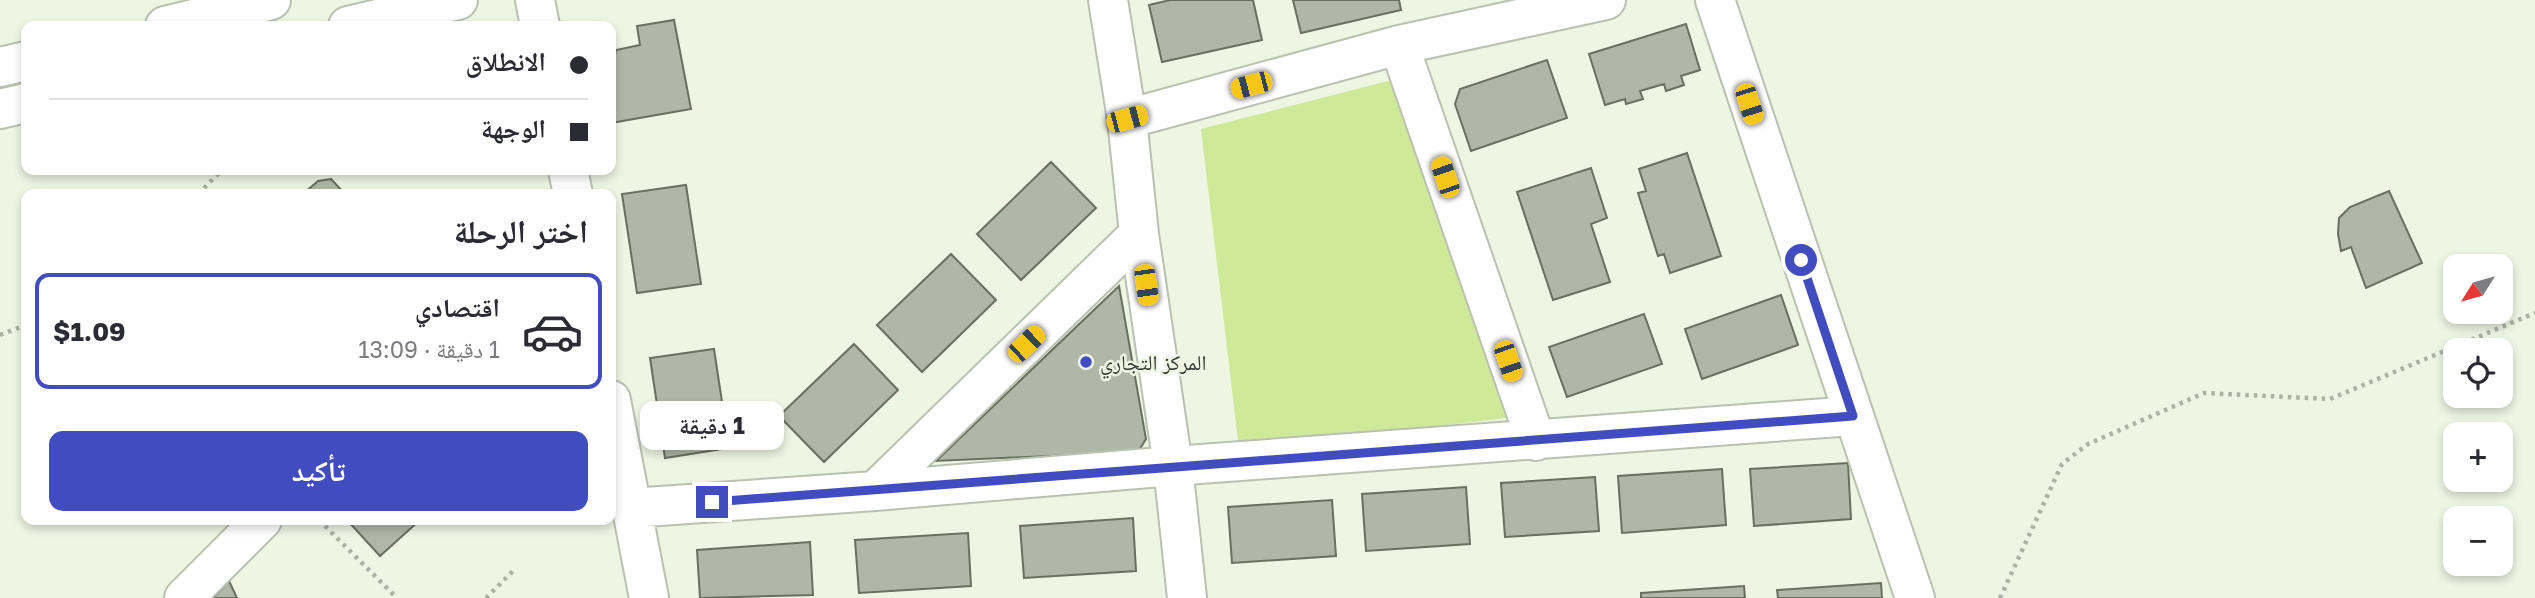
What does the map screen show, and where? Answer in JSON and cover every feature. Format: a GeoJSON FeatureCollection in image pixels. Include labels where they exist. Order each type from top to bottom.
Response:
{"type":"FeatureCollection","features":[{"type":"Feature","properties":{"kind":"street"},"geometry":{"type":"LineString","coordinates":[[185,21],[271,0]]}},
{"type":"Feature","properties":{"kind":"street"},"geometry":{"type":"LineString","coordinates":[[369,21],[458,0]]}},
{"type":"Feature","properties":{"kind":"street"},"geometry":{"type":"LineString","coordinates":[[535,0],[539,21]]}},
{"type":"Feature","properties":{"kind":"street"},"geometry":{"type":"LineString","coordinates":[[1108,0],[1127,119],[1139,233],[1173,466],[1187,598]]}},
{"type":"Feature","properties":{"kind":"street"},"geometry":{"type":"LineString","coordinates":[[1127,119],[1399,45],[1606,0]]}},
{"type":"Feature","properties":{"kind":"street"},"geometry":{"type":"LineString","coordinates":[[1715,0],[1915,598]]}},
{"type":"Feature","properties":{"kind":"street"},"geometry":{"type":"LineString","coordinates":[[1399,45],[1536,441]]}},
{"type":"Feature","properties":{"kind":"street"},"geometry":{"type":"LineString","coordinates":[[0,67],[21,62]]}},
{"type":"Feature","properties":{"kind":"street"},"geometry":{"type":"LineString","coordinates":[[0,109],[21,104]]}},
{"type":"Feature","properties":{"kind":"street"},"geometry":{"type":"LineString","coordinates":[[875,491],[1139,233]]}},
{"type":"Feature","properties":{"kind":"street"},"geometry":{"type":"LineString","coordinates":[[631,508],[1853,416]]}},
{"type":"Feature","properties":{"kind":"street"},"geometry":{"type":"LineString","coordinates":[[616,427],[649,598]]}},
{"type":"Feature","properties":{"kind":"street"},"geometry":{"type":"LineString","coordinates":[[184,598],[257,525]]}},
{"type":"Feature","properties":{"kind":"path"},"geometry":{"type":"LineString","coordinates":[[203,189],[217,175]]}},
{"type":"Feature","properties":{"kind":"path"},"geometry":{"type":"LineString","coordinates":[[2000,598],[2062,464],[2088,444],[2204,393],[2330,399],[2535,313]]}},
{"type":"Feature","properties":{"kind":"path"},"geometry":{"type":"LineString","coordinates":[[0,335],[21,327]]}},
{"type":"Feature","properties":{"kind":"path"},"geometry":{"type":"LineString","coordinates":[[324,525],[397,598]]}},
{"type":"Feature","properties":{"kind":"path"},"geometry":{"type":"LineString","coordinates":[[486,598],[514,570]]}},
{"type":"Feature","properties":{"kind":"green space"},"geometry":{"type":"Polygon","coordinates":[[[1392,80],[1507,418],[1239,449],[1201,129],[1392,80]]]}},
{"type":"Feature","properties":{"kind":"building"},"geometry":{"type":"Polygon","coordinates":[[[1170,0],[1253,0],[1262,40],[1162,62],[1149,5],[1170,0]]]}},
{"type":"Feature","properties":{"kind":"building"},"geometry":{"type":"Polygon","coordinates":[[[1293,0],[1399,0],[1401,10],[1301,33],[1293,0]]]}},
{"type":"Feature","properties":{"kind":"building"},"geometry":{"type":"Polygon","coordinates":[[[674,20],[691,109],[616,122],[616,50],[640,45],[637,26],[674,20]]]}},
{"type":"Feature","properties":{"kind":"building"},"geometry":{"type":"Polygon","coordinates":[[[1686,24],[1700,70],[1681,76],[1684,85],[1666,91],[1664,84],[1640,91],[1643,99],[1626,104],[1625,99],[1605,105],[1589,54],[1686,24]]]}},
{"type":"Feature","properties":{"kind":"building"},"geometry":{"type":"Polygon","coordinates":[[[1547,60],[1567,118],[1471,151],[1455,104],[1460,89],[1547,60]]]}},
{"type":"Feature","properties":{"kind":"building"},"geometry":{"type":"Polygon","coordinates":[[[1687,153],[1721,256],[1670,273],[1664,254],[1658,256],[1638,193],[1646,191],[1639,169],[1687,153]]]}},
{"type":"Feature","properties":{"kind":"building"},"geometry":{"type":"Polygon","coordinates":[[[1051,162],[1096,208],[1021,280],[977,234],[1051,162]]]}},
{"type":"Feature","properties":{"kind":"building"},"geometry":{"type":"Polygon","coordinates":[[[1591,168],[1607,218],[1591,224],[1610,282],[1553,300],[1517,192],[1591,168]]]}},
{"type":"Feature","properties":{"kind":"building"},"geometry":{"type":"Polygon","coordinates":[[[331,179],[340,189],[309,189],[318,181],[331,179]]]}},
{"type":"Feature","properties":{"kind":"building"},"geometry":{"type":"Polygon","coordinates":[[[686,185],[701,284],[637,293],[622,194],[686,185]]]}},
{"type":"Feature","properties":{"kind":"building"},"geometry":{"type":"Polygon","coordinates":[[[2389,191],[2422,263],[2366,288],[2351,247],[2341,251],[2339,218],[2350,207],[2389,191]]]}},
{"type":"Feature","properties":{"kind":"building"},"geometry":{"type":"Polygon","coordinates":[[[951,254],[996,300],[922,372],[877,325],[951,254]]]}},
{"type":"Feature","properties":{"kind":"building","name":"المركز التجاري"},"geometry":{"type":"Polygon","coordinates":[[[1119,286],[1146,439],[1138,452],[936,461],[1119,286]]]}},
{"type":"Feature","properties":{"kind":"building"},"geometry":{"type":"Polygon","coordinates":[[[1781,295],[1798,345],[1702,379],[1685,329],[1781,295]]]}},
{"type":"Feature","properties":{"kind":"building"},"geometry":{"type":"Polygon","coordinates":[[[1644,314],[1662,364],[1567,397],[1549,347],[1644,314]]]}},
{"type":"Feature","properties":{"kind":"building"},"geometry":{"type":"Polygon","coordinates":[[[854,344],[898,390],[824,462],[779,416],[854,344]]]}},
{"type":"Feature","properties":{"kind":"building"},"geometry":{"type":"Polygon","coordinates":[[[714,349],[729,448],[665,458],[650,358],[714,349]]]}},
{"type":"Feature","properties":{"kind":"building"},"geometry":{"type":"Polygon","coordinates":[[[1848,463],[1851,519],[1754,526],[1750,469],[1848,463]]]}},
{"type":"Feature","properties":{"kind":"building"},"geometry":{"type":"Polygon","coordinates":[[[1722,469],[1726,525],[1622,533],[1618,476],[1722,469]]]}},
{"type":"Feature","properties":{"kind":"building"},"geometry":{"type":"Polygon","coordinates":[[[1595,477],[1599,531],[1505,537],[1501,483],[1595,477]]]}},
{"type":"Feature","properties":{"kind":"building"},"geometry":{"type":"Polygon","coordinates":[[[1466,487],[1470,544],[1366,551],[1362,494],[1466,487]]]}},
{"type":"Feature","properties":{"kind":"building"},"geometry":{"type":"Polygon","coordinates":[[[1332,500],[1336,556],[1232,563],[1228,507],[1332,500]]]}},
{"type":"Feature","properties":{"kind":"building"},"geometry":{"type":"Polygon","coordinates":[[[1133,518],[1136,571],[1024,578],[1020,526],[1133,518]]]}},
{"type":"Feature","properties":{"kind":"building"},"geometry":{"type":"Polygon","coordinates":[[[352,525],[414,525],[380,556],[352,525]]]}},
{"type":"Feature","properties":{"kind":"building"},"geometry":{"type":"Polygon","coordinates":[[[968,533],[971,586],[859,593],[855,540],[968,533]]]}},
{"type":"Feature","properties":{"kind":"building"},"geometry":{"type":"Polygon","coordinates":[[[810,542],[813,595],[700,598],[697,550],[810,542]]]}},
{"type":"Feature","properties":{"kind":"building"},"geometry":{"type":"Polygon","coordinates":[[[229,581],[237,598],[213,598],[229,581]]]}},
{"type":"Feature","properties":{"kind":"building"},"geometry":{"type":"Polygon","coordinates":[[[1881,583],[1882,598],[1778,598],[1777,590],[1881,583]]]}},
{"type":"Feature","properties":{"kind":"building"},"geometry":{"type":"Polygon","coordinates":[[[1744,586],[1745,598],[1641,598],[1641,593],[1744,586]]]}},
{"type":"Feature","properties":{"kind":"place","name":"المركز التجاري"},"geometry":{"type":"Point","coordinates":[1086,362]}},
{"type":"Feature","properties":{"kind":"route"},"geometry":{"type":"LineString","coordinates":[[712,502],[1853,416],[1801,260]]}}]}
